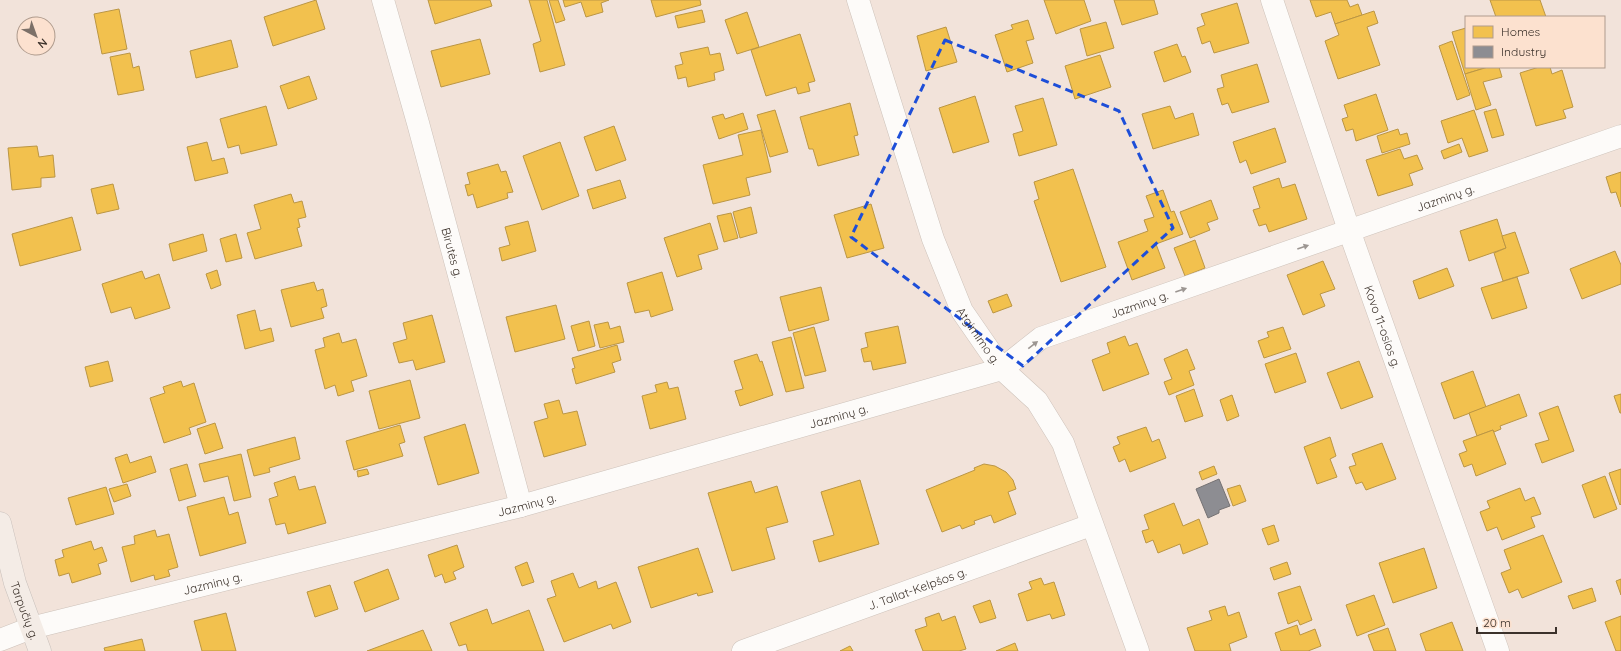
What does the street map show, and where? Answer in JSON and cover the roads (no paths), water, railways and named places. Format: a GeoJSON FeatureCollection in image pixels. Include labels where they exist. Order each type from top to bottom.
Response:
{"type":"FeatureCollection","features":[{"type":"Feature","properties":{"kind":"main road","name":"Tarpučių g."},"geometry":{"type":"LineString","coordinates":[[1,530],[15,583],[40,651]]}},
{"type":"Feature","properties":{"kind":"street","name":"Birutės g."},"geometry":{"type":"LineString","coordinates":[[383,0],[422,138],[521,506]]}},
{"type":"Feature","properties":{"kind":"street","name":"Atgimimo g."},"geometry":{"type":"LineString","coordinates":[[858,0],[933,239],[962,311],[1002,369],[1037,401],[1063,443],[1138,651]]}},
{"type":"Feature","properties":{"kind":"street","name":"Kovo 11-osios g."},"geometry":{"type":"LineString","coordinates":[[1272,0],[1349,230],[1498,651]]}},
{"type":"Feature","properties":{"kind":"street","name":"Jazminų g."},"geometry":{"type":"LineString","coordinates":[[0,640],[31,628],[521,506],[1002,369],[1042,338],[1621,136]]}},
{"type":"Feature","properties":{"kind":"street","name":"J. Tallat-Kelpšos g."},"geometry":{"type":"LineString","coordinates":[[743,651],[1092,525]]}}]}
